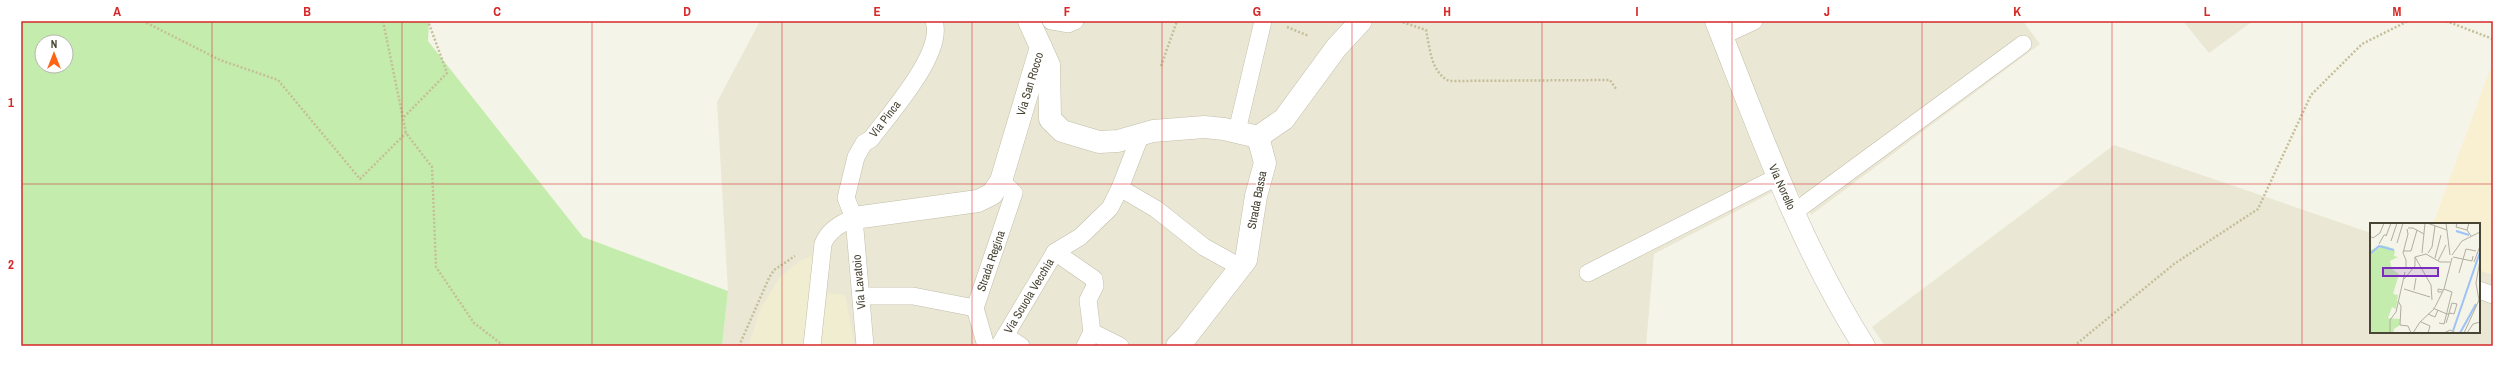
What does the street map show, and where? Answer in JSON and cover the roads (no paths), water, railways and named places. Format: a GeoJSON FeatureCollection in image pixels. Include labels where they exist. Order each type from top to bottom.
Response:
{"type":"FeatureCollection","features":[{"type":"Feature","properties":{"kind":"street"},"geometry":{"type":"LineString","coordinates":[[1029,21],[1041,47]]}},
{"type":"Feature","properties":{"kind":"street"},"geometry":{"type":"LineString","coordinates":[[1258,137],[1284,119],[1336,48],[1361,21]]}},
{"type":"Feature","properties":{"kind":"street","name":"Via Norello"},"geometry":{"type":"LineString","coordinates":[[1719,29],[1777,177],[1793,212],[1813,255],[1864,346]]}},
{"type":"Feature","properties":{"kind":"street","name":"Via San Rocco"},"geometry":{"type":"LineString","coordinates":[[854,218],[978,202],[992,194],[1001,180],[1041,47]]}},
{"type":"Feature","properties":{"kind":"street","name":"Via San Rocco"},"geometry":{"type":"LineString","coordinates":[[1041,47],[1049,65],[1049,114],[1055,126],[1062,131],[1099,142],[1118,141],[1140,134],[1198,127],[1237,132],[1258,137]]}},
{"type":"Feature","properties":{"kind":"street","name":"Strada Bassa"},"geometry":{"type":"LineString","coordinates":[[1177,346],[1187,336],[1242,268],[1248,251],[1254,206],[1265,163],[1258,137]]}},
{"type":"Feature","properties":{"kind":"lane","name":"Via Pinca"},"geometry":{"type":"LineString","coordinates":[[854,218],[846,198],[856,157],[864,143],[871,139],[924,65],[934,41],[934,21]]}},
{"type":"Feature","properties":{"kind":"lane"},"geometry":{"type":"LineString","coordinates":[[1052,21],[1073,24],[1075,21]]}},
{"type":"Feature","properties":{"kind":"lane"},"geometry":{"type":"LineString","coordinates":[[1237,132],[1263,21]]}},
{"type":"Feature","properties":{"kind":"lane"},"geometry":{"type":"LineString","coordinates":[[1719,29],[1754,21]]}},
{"type":"Feature","properties":{"kind":"lane"},"geometry":{"type":"LineString","coordinates":[[1793,212],[2023,44]]}},
{"type":"Feature","properties":{"kind":"lane","name":"Via Scuola Vecchia"},"geometry":{"type":"LineString","coordinates":[[1002,341],[1055,252],[1085,232],[1110,208],[1120,188],[1140,134]]}},
{"type":"Feature","properties":{"kind":"lane"},"geometry":{"type":"LineString","coordinates":[[1588,273],[1777,177]]}},
{"type":"Feature","properties":{"kind":"lane","name":"Strada Regina"},"geometry":{"type":"LineString","coordinates":[[986,346],[975,308],[1014,193],[1001,180]]}},
{"type":"Feature","properties":{"kind":"lane"},"geometry":{"type":"LineString","coordinates":[[1120,188],[1156,209],[1204,247],[1242,268]]}},
{"type":"Feature","properties":{"kind":"lane","name":"Via Lavatoio"},"geometry":{"type":"LineString","coordinates":[[854,218],[865,346]]}},
{"type":"Feature","properties":{"kind":"lane"},"geometry":{"type":"LineString","coordinates":[[812,346],[823,244],[828,235],[843,222],[854,218]]}},
{"type":"Feature","properties":{"kind":"lane"},"geometry":{"type":"LineString","coordinates":[[1055,252],[1094,279],[1095,286],[1088,300],[1088,339],[1120,346]]}},
{"type":"Feature","properties":{"kind":"lane"},"geometry":{"type":"LineString","coordinates":[[2480,290],[2493,295]]}},
{"type":"Feature","properties":{"kind":"lane"},"geometry":{"type":"LineString","coordinates":[[861,296],[913,296],[975,308]]}},
{"type":"Feature","properties":{"kind":"lane"},"geometry":{"type":"LineString","coordinates":[[1002,341],[1021,346]]}}]}
